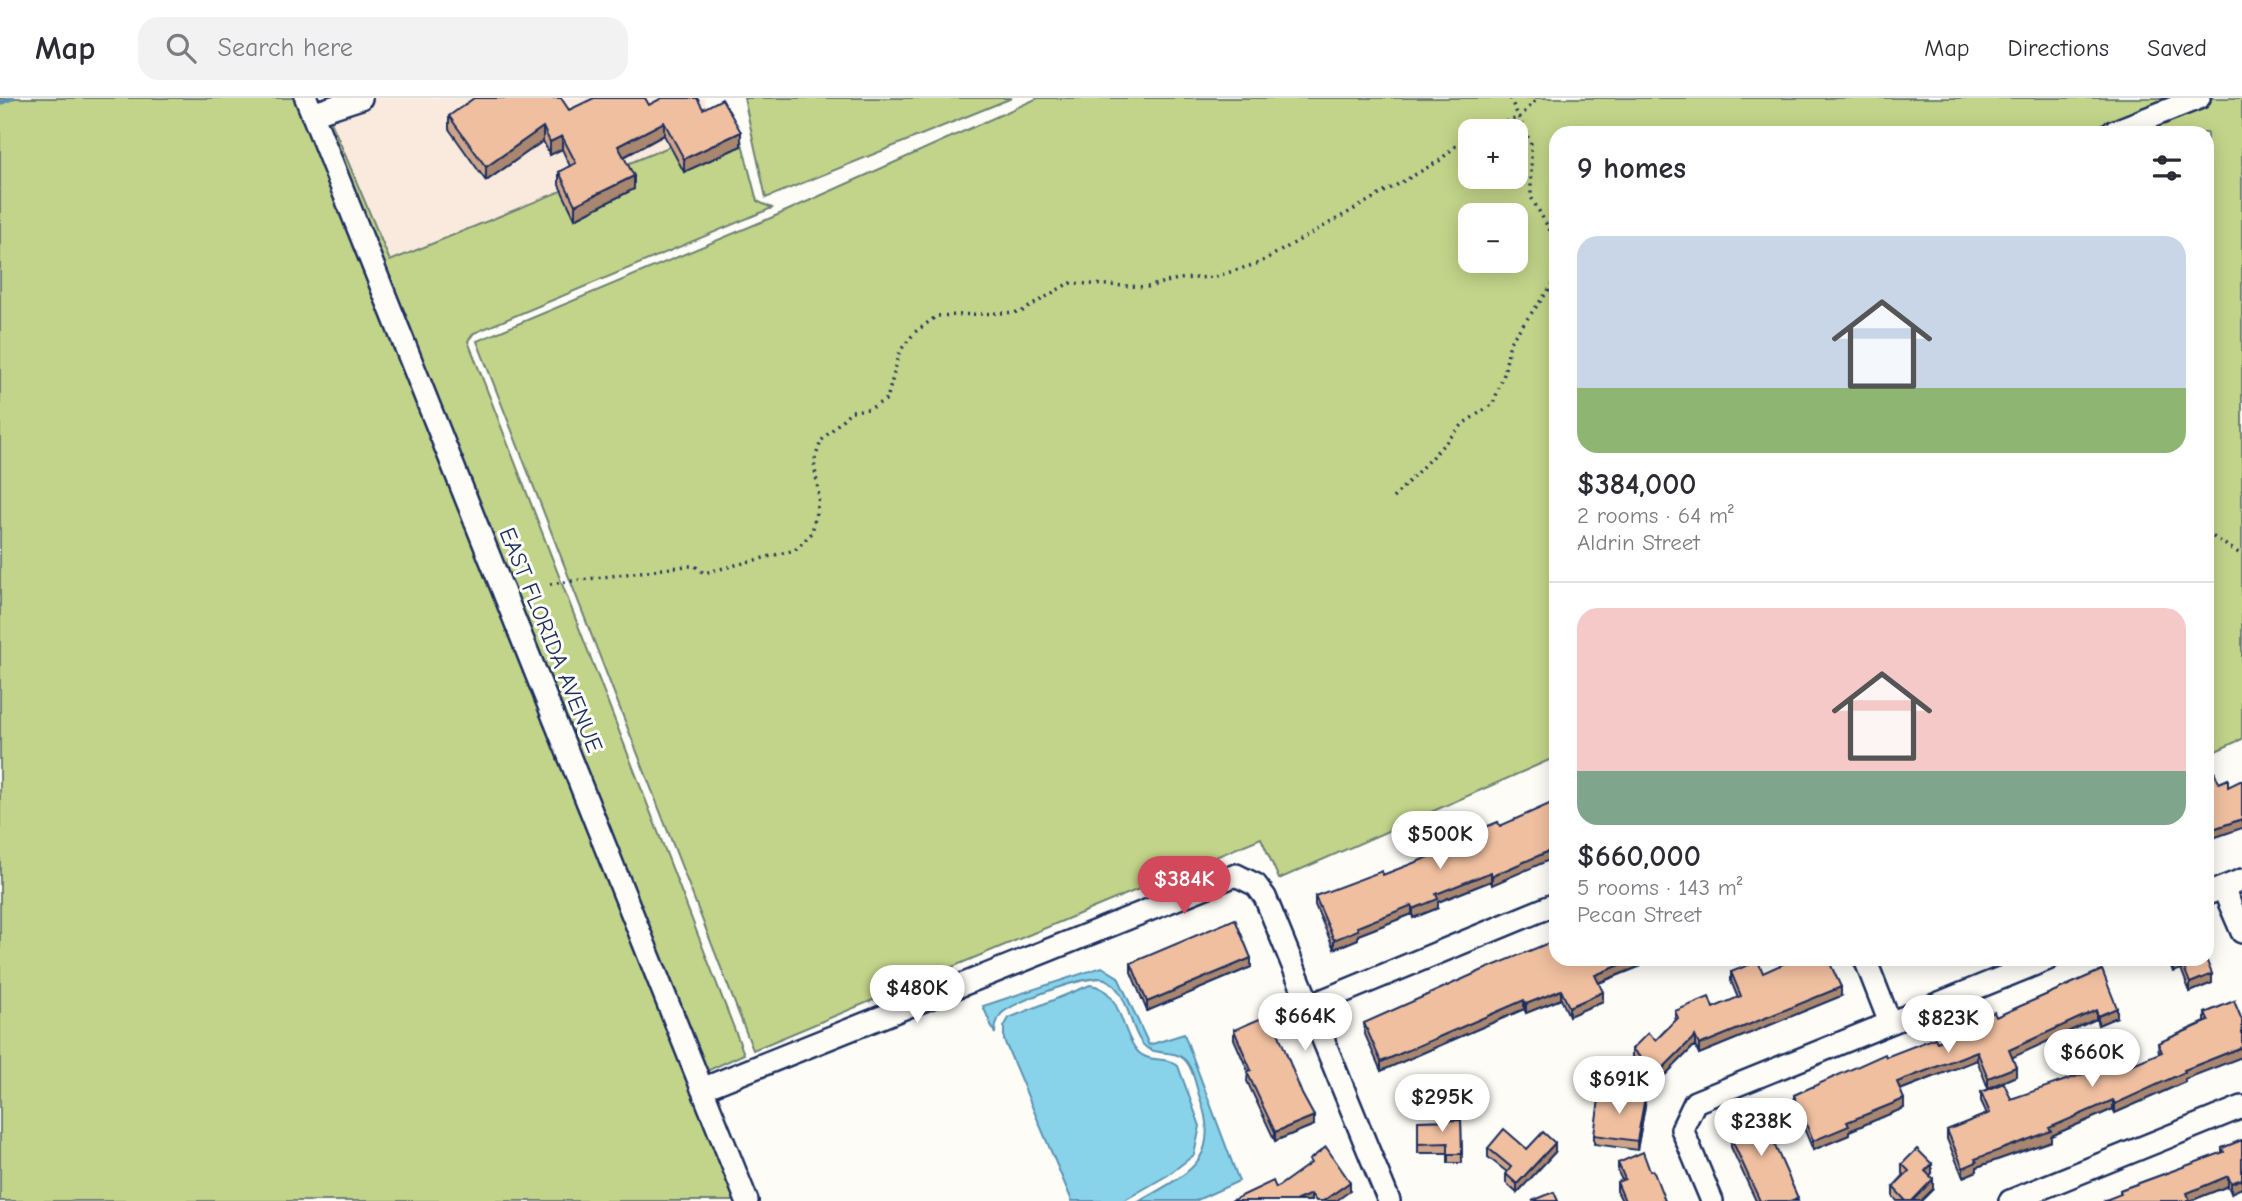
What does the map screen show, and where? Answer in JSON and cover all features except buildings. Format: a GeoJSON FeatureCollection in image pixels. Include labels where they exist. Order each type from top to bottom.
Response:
{"type":"FeatureCollection","features":[{"type":"Feature","properties":{"kind":"street"},"geometry":{"type":"LineString","coordinates":[[309,106],[361,98]]}},
{"type":"Feature","properties":{"kind":"street"},"geometry":{"type":"LineString","coordinates":[[2128,126],[2199,98]]}},
{"type":"Feature","properties":{"kind":"street","name":"EAST FLORIDA AVENUE"},"geometry":{"type":"LineString","coordinates":[[309,106],[747,1201]]}},
{"type":"Feature","properties":{"kind":"street"},"geometry":{"type":"LineString","coordinates":[[702,1089],[1236,875],[1256,885],[1265,897],[1389,1201]]}},
{"type":"Feature","properties":{"kind":"street"},"geometry":{"type":"LineString","coordinates":[[2224,887],[2242,932]]}},
{"type":"Feature","properties":{"kind":"street"},"geometry":{"type":"LineString","coordinates":[[1309,1006],[1549,907]]}},
{"type":"Feature","properties":{"kind":"street"},"geometry":{"type":"LineString","coordinates":[[1869,966],[1890,1023]]}},
{"type":"Feature","properties":{"kind":"street"},"geometry":{"type":"LineString","coordinates":[[1712,1201],[1682,1129],[1695,1102],[2031,966]]}},
{"type":"Feature","properties":{"kind":"street"},"geometry":{"type":"LineString","coordinates":[[2010,1201],[2242,1107]]}},
{"type":"Feature","properties":{"kind":"path"},"geometry":{"type":"LineString","coordinates":[[1510,98],[1531,144],[1531,197],[1549,229]]}},
{"type":"Feature","properties":{"kind":"path"},"geometry":{"type":"LineString","coordinates":[[1516,119],[1538,98]]}},
{"type":"Feature","properties":{"kind":"path"},"geometry":{"type":"LineString","coordinates":[[550,584],[695,565],[704,573],[795,550],[812,533],[819,497],[814,462],[821,440],[851,411],[869,409],[887,399],[900,351],[915,332],[937,316],[1021,313],[1069,284],[1147,287],[1178,279],[1214,277],[1259,262],[1439,161],[1458,144]]}},
{"type":"Feature","properties":{"kind":"path"},"geometry":{"type":"LineString","coordinates":[[1393,498],[1464,423],[1493,404],[1504,374],[1510,342],[1549,289]]}},
{"type":"Feature","properties":{"kind":"path"},"geometry":{"type":"LineString","coordinates":[[2214,537],[2242,555]]}},
{"type":"Feature","properties":{"kind":"shaded area"},"geometry":{"type":"Polygon","coordinates":[[[321,98],[704,98],[715,128],[390,261],[321,98]]]}},
{"type":"Feature","properties":{"kind":"green space"},"geometry":{"type":"Polygon","coordinates":[[[0,98],[306,98],[747,1201],[0,1201],[0,98]]]}},
{"type":"Feature","properties":{"kind":"green space"},"geometry":{"type":"Polygon","coordinates":[[[317,98],[321,98],[390,261],[715,128],[738,128],[757,201],[772,208],[474,333],[468,341],[744,1054],[707,1071],[317,98]]]}},
{"type":"Feature","properties":{"kind":"green space"},"geometry":{"type":"Polygon","coordinates":[[[744,98],[1012,98],[766,198],[744,98]]]}},
{"type":"Feature","properties":{"kind":"green space"},"geometry":{"type":"Polygon","coordinates":[[[1038,98],[2242,98],[2242,739],[2214,752],[2214,126],[1549,126],[1549,760],[1279,879],[1261,838],[753,1050],[477,341],[773,217],[1038,98]]]}},
{"type":"Feature","properties":{"kind":"water"},"geometry":{"type":"Polygon","coordinates":[[[1102,967],[1118,977],[1149,1045],[1184,1034],[1239,1181],[1195,1201],[1140,1201],[1173,1182],[1196,1163],[1207,1137],[1206,1119],[1190,1067],[1179,1056],[1156,1052],[1141,1042],[1123,999],[1113,984],[1105,979],[1068,984],[1008,1009],[1001,1014],[995,1034],[983,1006],[1102,967]]]}},
{"type":"Feature","properties":{"kind":"water"},"geometry":{"type":"Polygon","coordinates":[[[1090,985],[1108,993],[1130,1040],[1140,1053],[1178,1066],[1200,1126],[1194,1155],[1168,1175],[1123,1201],[1072,1201],[1004,1040],[1004,1027],[1009,1018],[1090,985]]]}},
{"type":"Feature","properties":{"kind":"waterway"},"geometry":{"type":"LineString","coordinates":[[0,103],[12,98]]}}]}
